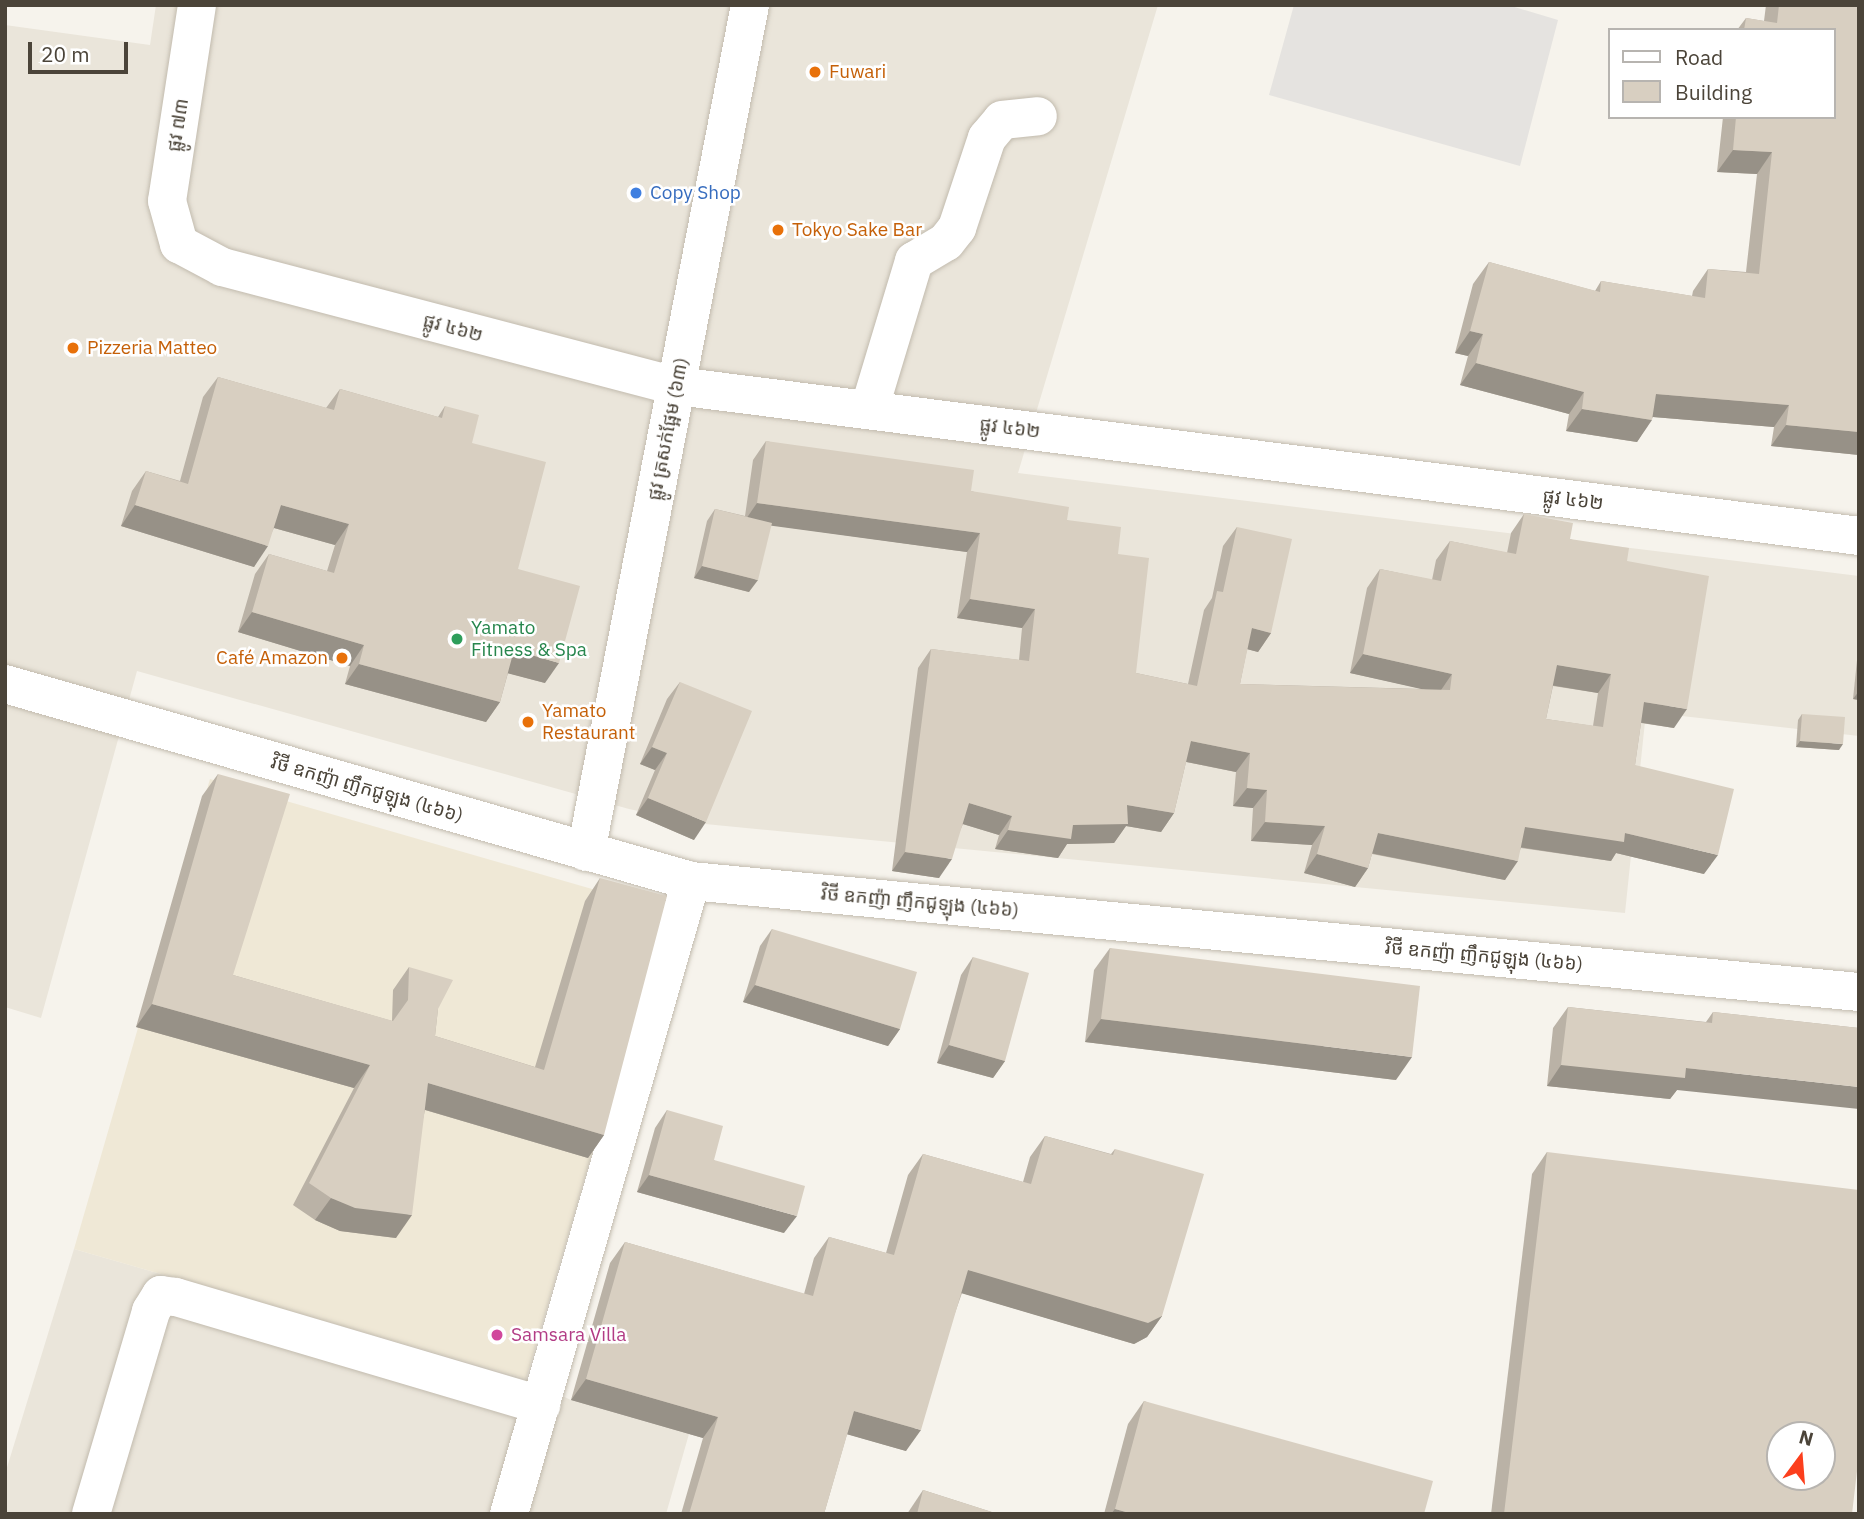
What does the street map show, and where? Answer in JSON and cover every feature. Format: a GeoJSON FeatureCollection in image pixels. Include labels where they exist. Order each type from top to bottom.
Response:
{"type":"FeatureCollection","features":[{"type":"Feature","properties":{"kind":"street","name":"ផ្លូវ ៧៣"},"geometry":{"type":"LineString","coordinates":[[178,244],[167,201],[197,5]]}},
{"type":"Feature","properties":{"kind":"street","name":"ផ្លូវ ត្រសក់ផ្អែម (៦៣)"},"geometry":{"type":"LineString","coordinates":[[586,852],[750,5]]}},
{"type":"Feature","properties":{"kind":"street"},"geometry":{"type":"LineString","coordinates":[[869,410],[914,261],[946,242],[957,228],[987,138],[1002,120],[1038,116]]}},
{"type":"Feature","properties":{"kind":"street","name":"ផ្លូវ ៤៦២"},"geometry":{"type":"LineString","coordinates":[[178,244],[222,267],[677,386],[1859,536]]}},
{"type":"Feature","properties":{"kind":"street","name":"វិថី ឧកញ៉ា ញឹកជូឡុង (៤៦៦)"},"geometry":{"type":"LineString","coordinates":[[5,684],[691,881],[1859,992]]}},
{"type":"Feature","properties":{"kind":"street"},"geometry":{"type":"LineString","coordinates":[[509,1514],[691,881]]}},
{"type":"Feature","properties":{"kind":"street"},"geometry":{"type":"LineString","coordinates":[[91,1514],[151,1311],[161,1295],[176,1297],[541,1405]]}},
{"type":"Feature","properties":{"kind":"shaded area"},"geometry":{"type":"Polygon","coordinates":[[[156,5],[1158,5],[1018,473],[1859,576],[1859,736],[1646,712],[1625,913],[695,823],[629,809],[137,671],[41,1018],[5,1007],[5,25],[150,45],[156,5]]]}},
{"type":"Feature","properties":{"kind":"shaded area"},"geometry":{"type":"Polygon","coordinates":[[[1294,5],[1508,5],[1558,20],[1520,166],[1269,95],[1294,5]]]}},
{"type":"Feature","properties":{"kind":"shaded area"},"geometry":{"type":"Polygon","coordinates":[[[210,779],[599,891],[664,906],[526,1379],[74,1249],[210,779]]]}},
{"type":"Feature","properties":{"kind":"shaded area"},"geometry":{"type":"Polygon","coordinates":[[[74,1249],[526,1379],[571,1400],[689,1434],[666,1514],[5,1514],[5,1474],[74,1249]]]}},
{"type":"Feature","properties":{"kind":"building"},"geometry":{"type":"Polygon","coordinates":[[[1779,5],[1859,5],[1859,432],[1786,425],[1789,405],[1656,394],[1652,420],[1582,409],[1584,392],[1476,363],[1483,334],[1470,331],[1489,262],[1600,292],[1601,281],[1705,298],[1708,269],[1759,274],[1772,152],[1733,150],[1736,119],[1836,119],[1836,28],[1744,28],[1746,18],[1777,23],[1779,5]]]}},
{"type":"Feature","properties":{"kind":"building"},"geometry":{"type":"Polygon","coordinates":[[[218,377],[334,410],[340,389],[442,418],[445,406],[479,415],[472,443],[546,462],[518,569],[580,586],[559,663],[514,650],[500,702],[359,664],[364,645],[252,612],[269,554],[334,573],[349,524],[281,505],[268,546],[135,505],[146,471],[188,484],[218,377]]]}},
{"type":"Feature","properties":{"kind":"building"},"geometry":{"type":"Polygon","coordinates":[[[766,441],[974,470],[971,491],[1069,507],[1067,520],[1121,527],[1118,554],[1149,558],[1136,673],[1197,686],[1217,591],[1223,592],[1237,527],[1292,539],[1271,633],[1252,628],[1240,684],[1450,690],[1452,674],[1363,654],[1380,569],[1441,581],[1450,541],[1516,554],[1524,514],[1573,523],[1570,539],[1629,548],[1627,561],[1709,576],[1687,709],[1644,702],[1635,765],[1734,789],[1718,855],[1625,833],[1624,842],[1525,827],[1518,861],[1378,833],[1368,868],[1317,854],[1325,826],[1265,822],[1267,790],[1247,788],[1250,753],[1191,741],[1174,813],[1127,805],[1128,824],[1073,825],[1071,839],[1008,830],[1012,816],[969,803],[952,859],[905,852],[931,649],[1029,661],[1035,609],[970,599],[980,533],[757,503],[766,441]],[[1557,665],[1546,719],[1603,727],[1611,674],[1557,665]]]}},
{"type":"Feature","properties":{"kind":"building"},"geometry":{"type":"Polygon","coordinates":[[[715,509],[772,523],[758,580],[702,566],[715,509]]]}},
{"type":"Feature","properties":{"kind":"building"},"geometry":{"type":"Polygon","coordinates":[[[680,682],[752,711],[706,822],[648,798],[667,753],[652,747],[680,682]]]}},
{"type":"Feature","properties":{"kind":"building"},"geometry":{"type":"Polygon","coordinates":[[[1802,714],[1845,717],[1843,744],[1800,741],[1802,714]]]}},
{"type":"Feature","properties":{"kind":"building"},"geometry":{"type":"Polygon","coordinates":[[[218,774],[290,794],[233,975],[393,1021],[408,1000],[409,967],[453,980],[438,1009],[435,1036],[544,1070],[600,878],[667,896],[604,1135],[428,1083],[412,1215],[355,1208],[331,1198],[309,1183],[370,1065],[152,1004],[218,774]]]}},
{"type":"Feature","properties":{"kind":"building"},"geometry":{"type":"Polygon","coordinates":[[[772,929],[917,972],[900,1029],[755,985],[772,929]]]}},
{"type":"Feature","properties":{"kind":"building"},"geometry":{"type":"Polygon","coordinates":[[[1110,948],[1420,986],[1412,1057],[1101,1019],[1110,948]]]}},
{"type":"Feature","properties":{"kind":"building"},"geometry":{"type":"Polygon","coordinates":[[[973,957],[1029,973],[1005,1061],[949,1045],[973,957]]]}},
{"type":"Feature","properties":{"kind":"building"},"geometry":{"type":"Polygon","coordinates":[[[1568,1007],[1712,1023],[1713,1012],[1859,1028],[1859,1087],[1686,1068],[1685,1078],[1561,1065],[1568,1007]]]}},
{"type":"Feature","properties":{"kind":"building"},"geometry":{"type":"Polygon","coordinates":[[[667,1110],[723,1126],[714,1160],[805,1186],[797,1216],[649,1175],[667,1110]]]}},
{"type":"Feature","properties":{"kind":"building"},"geometry":{"type":"Polygon","coordinates":[[[1045,1136],[1113,1155],[1115,1149],[1204,1174],[1162,1316],[1148,1323],[968,1270],[921,1430],[854,1411],[824,1514],[689,1514],[718,1417],[586,1379],[625,1242],[813,1296],[829,1237],[894,1255],[923,1154],[1031,1184],[1045,1136]]]}},
{"type":"Feature","properties":{"kind":"building"},"geometry":{"type":"Polygon","coordinates":[[[1547,1152],[1859,1190],[1859,1454],[1852,1514],[1504,1514],[1547,1152]]]}},
{"type":"Feature","properties":{"kind":"building"},"geometry":{"type":"Polygon","coordinates":[[[1144,1401],[1433,1481],[1424,1514],[1133,1514],[1115,1509],[1144,1401]]]}},
{"type":"Feature","properties":{"kind":"building"},"geometry":{"type":"Polygon","coordinates":[[[923,1490],[998,1514],[917,1514],[923,1490]]]}},
{"type":"Feature","properties":{"kind":"place","name":"Fuwari"},"geometry":{"type":"Point","coordinates":[815,72]}},
{"type":"Feature","properties":{"kind":"place","name":"Copy Shop"},"geometry":{"type":"Point","coordinates":[636,193]}},
{"type":"Feature","properties":{"kind":"place","name":"Tokyo Sake Bar"},"geometry":{"type":"Point","coordinates":[778,230]}},
{"type":"Feature","properties":{"kind":"place","name":"Pizzeria Matteo"},"geometry":{"type":"Point","coordinates":[73,348]}},
{"type":"Feature","properties":{"kind":"place","name":"Yamato Fitness & Spa"},"geometry":{"type":"Point","coordinates":[457,639]}},
{"type":"Feature","properties":{"kind":"place","name":"Café Amazon"},"geometry":{"type":"Point","coordinates":[342,658]}},
{"type":"Feature","properties":{"kind":"place","name":"Yamato Restaurant"},"geometry":{"type":"Point","coordinates":[528,722]}},
{"type":"Feature","properties":{"kind":"place","name":"Samsara Villa"},"geometry":{"type":"Point","coordinates":[497,1335]}}]}
